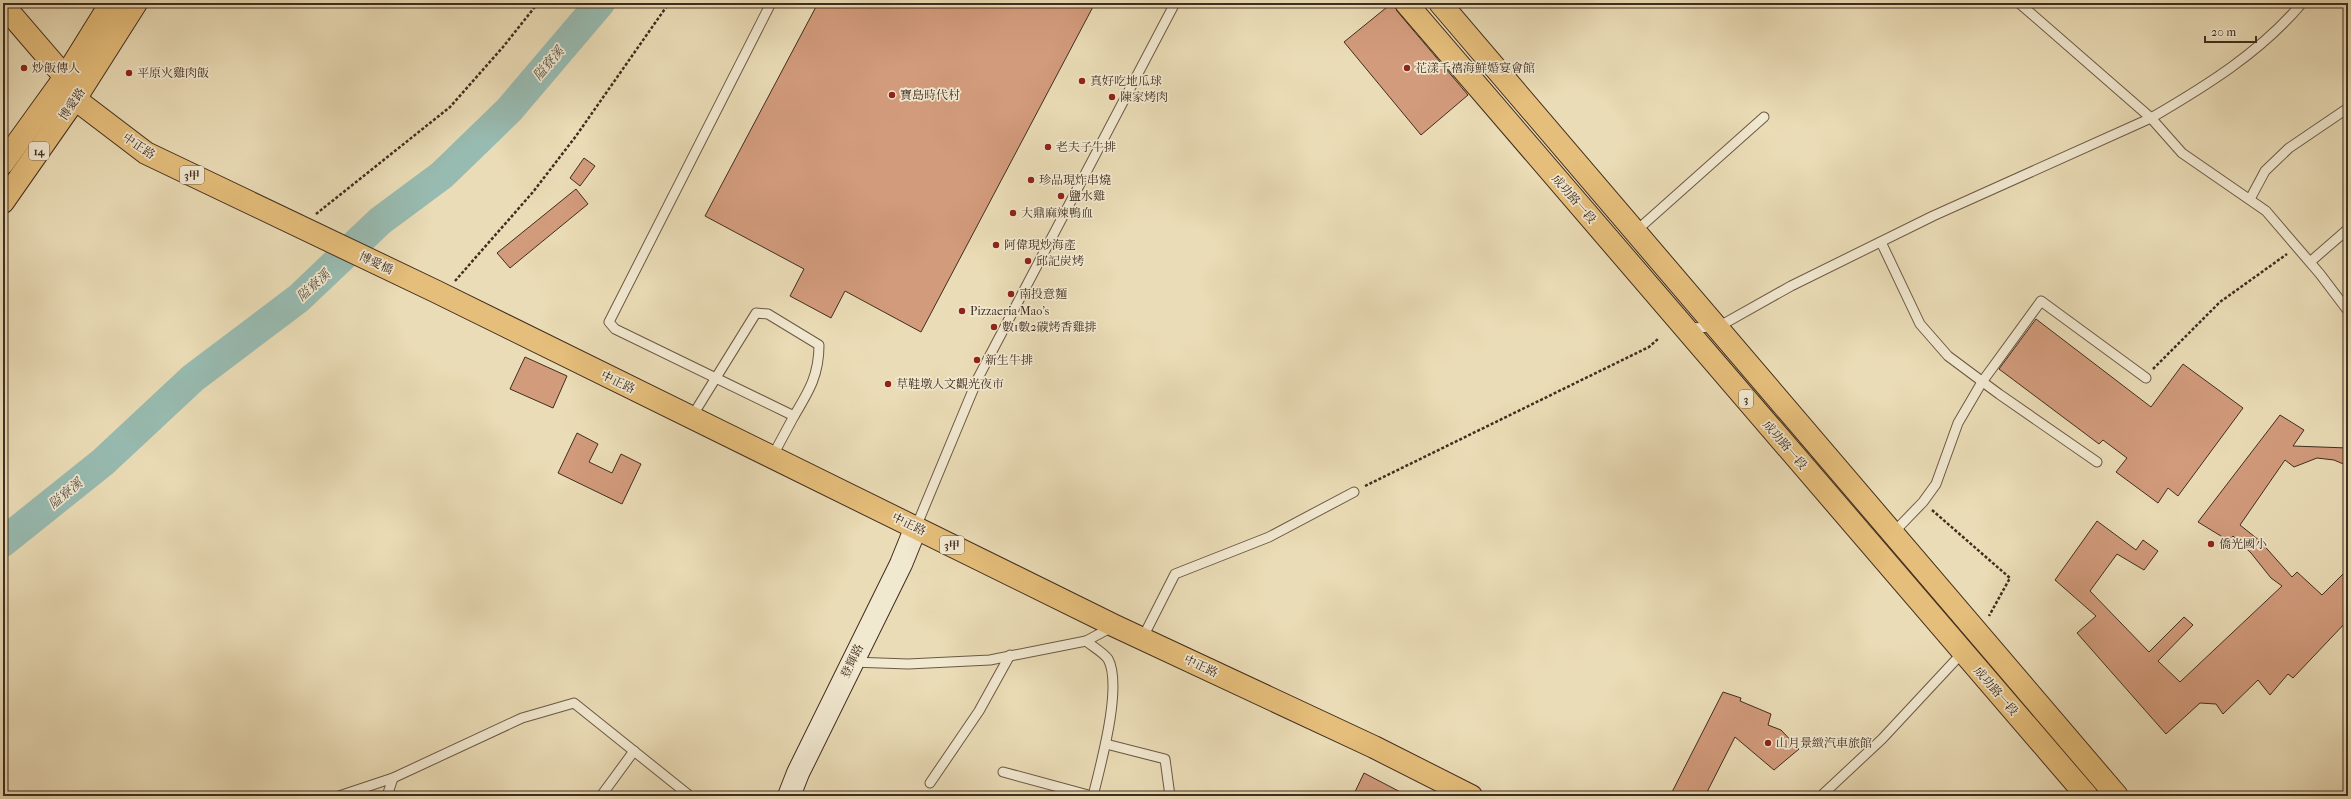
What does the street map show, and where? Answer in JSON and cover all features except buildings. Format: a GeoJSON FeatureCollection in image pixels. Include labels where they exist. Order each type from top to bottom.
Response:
{"type":"FeatureCollection","features":[{"type":"Feature","properties":{"kind":"main road","name":"博愛路"},"geometry":{"type":"LineString","coordinates":[[3,163],[65,77],[111,3]]}},
{"type":"Feature","properties":{"kind":"main road","name":"博愛路"},"geometry":{"type":"LineString","coordinates":[[3,202],[75,99],[136,3]]}},
{"type":"Feature","properties":{"kind":"main road","name":"成功路一段"},"geometry":{"type":"LineString","coordinates":[[1406,3],[2086,796]]}},
{"type":"Feature","properties":{"kind":"main road","name":"成功路一段"},"geometry":{"type":"LineString","coordinates":[[1440,3],[1894,532],[2117,796]]}},
{"type":"Feature","properties":{"kind":"main road","name":"中正路"},"geometry":{"type":"LineString","coordinates":[[3,5],[65,77],[75,99],[146,153],[308,231]]}},
{"type":"Feature","properties":{"kind":"main road","name":"博愛橋"},"geometry":{"type":"LineString","coordinates":[[308,231],[439,293]]}},
{"type":"Feature","properties":{"kind":"main road","name":"中正路"},"geometry":{"type":"LineString","coordinates":[[439,293],[1115,626],[1374,747],[1471,796]]}},
{"type":"Feature","properties":{"kind":"street","name":"登輝路"},"geometry":{"type":"LineString","coordinates":[[789,796],[798,773],[851,662],[901,564],[916,527]]}},
{"type":"Feature","properties":{"kind":"lane"},"geometry":{"type":"LineString","coordinates":[[771,3],[608,322],[615,329],[794,416]]}},
{"type":"Feature","properties":{"kind":"lane"},"geometry":{"type":"LineString","coordinates":[[916,527],[978,378],[1175,3]]}},
{"type":"Feature","properties":{"kind":"lane"},"geometry":{"type":"LineString","coordinates":[[2018,3],[2151,118],[2182,153],[2266,210],[2310,262],[2348,311]]}},
{"type":"Feature","properties":{"kind":"lane"},"geometry":{"type":"LineString","coordinates":[[1686,329],[1718,327],[1791,286],[1881,242],[2151,118],[2210,84],[2282,26],[2302,3]]}},
{"type":"Feature","properties":{"kind":"lane"},"geometry":{"type":"LineString","coordinates":[[2250,199],[2265,171],[2289,148],[2348,108]]}},
{"type":"Feature","properties":{"kind":"lane"},"geometry":{"type":"LineString","coordinates":[[1636,231],[1764,117]]}},
{"type":"Feature","properties":{"kind":"lane"},"geometry":{"type":"LineString","coordinates":[[2310,262],[2348,229]]}},
{"type":"Feature","properties":{"kind":"lane"},"geometry":{"type":"LineString","coordinates":[[1881,242],[1920,324],[1948,356],[1982,382],[2097,462]]}},
{"type":"Feature","properties":{"kind":"lane"},"geometry":{"type":"LineString","coordinates":[[1894,532],[1923,502],[1936,484],[1958,422],[1982,382],[2041,301],[2146,378]]}},
{"type":"Feature","properties":{"kind":"lane"},"geometry":{"type":"LineString","coordinates":[[691,418],[756,313],[768,314],[819,345],[819,364],[811,388],[772,457]]}},
{"type":"Feature","properties":{"kind":"lane"},"geometry":{"type":"LineString","coordinates":[[1142,639],[1175,574],[1269,537],[1354,492]]}},
{"type":"Feature","properties":{"kind":"lane"},"geometry":{"type":"LineString","coordinates":[[851,662],[908,664],[990,660],[1086,641],[1115,626]]}},
{"type":"Feature","properties":{"kind":"lane"},"geometry":{"type":"LineString","coordinates":[[1821,796],[1882,739],[1980,634]]}},
{"type":"Feature","properties":{"kind":"lane"},"geometry":{"type":"LineString","coordinates":[[1003,772],[1092,796],[1106,744],[1113,683],[1108,659],[1086,641]]}},
{"type":"Feature","properties":{"kind":"lane"},"geometry":{"type":"LineString","coordinates":[[930,783],[979,711],[1010,655]]}},
{"type":"Feature","properties":{"kind":"lane"},"geometry":{"type":"LineString","coordinates":[[339,796],[393,778],[522,718],[574,703],[690,796]]}},
{"type":"Feature","properties":{"kind":"lane"},"geometry":{"type":"LineString","coordinates":[[1106,744],[1165,759],[1170,796]]}},
{"type":"Feature","properties":{"kind":"lane"},"geometry":{"type":"LineString","coordinates":[[601,796],[634,751]]}},
{"type":"Feature","properties":{"kind":"lane"},"geometry":{"type":"LineString","coordinates":[[387,796],[393,778]]}},
{"type":"Feature","properties":{"kind":"path"},"geometry":{"type":"LineString","coordinates":[[308,231],[450,107],[503,47],[538,3]]}},
{"type":"Feature","properties":{"kind":"path"},"geometry":{"type":"LineString","coordinates":[[439,293],[533,192],[557,161],[669,3]]}},
{"type":"Feature","properties":{"kind":"path"},"geometry":{"type":"LineString","coordinates":[[2146,378],[2167,354],[2220,302],[2297,247]]}},
{"type":"Feature","properties":{"kind":"path"},"geometry":{"type":"LineString","coordinates":[[1354,492],[1649,347],[1659,338]]}},
{"type":"Feature","properties":{"kind":"path"},"geometry":{"type":"LineString","coordinates":[[1923,502],[2010,578],[1980,634]]}},
{"type":"Feature","properties":{"kind":"waterway","name":"隘寮溪"},"geometry":{"type":"LineString","coordinates":[[3,542],[103,462],[193,378],[299,298],[380,221],[442,175],[509,110],[600,3]]}},
{"type":"Feature","properties":{"kind":"place","name":"炒飯傳人"},"geometry":{"type":"Point","coordinates":[24,68]}},
{"type":"Feature","properties":{"kind":"place","name":"花漾千禧海鮮婚宴會館"},"geometry":{"type":"Point","coordinates":[1407,68]}},
{"type":"Feature","properties":{"kind":"place","name":"平原火雞肉飯"},"geometry":{"type":"Point","coordinates":[129,73]}},
{"type":"Feature","properties":{"kind":"place","name":"真好吃地瓜球"},"geometry":{"type":"Point","coordinates":[1082,81]}},
{"type":"Feature","properties":{"kind":"place","name":"寶島時代村"},"geometry":{"type":"Point","coordinates":[892,95]}},
{"type":"Feature","properties":{"kind":"place","name":"陳家烤肉"},"geometry":{"type":"Point","coordinates":[1112,97]}},
{"type":"Feature","properties":{"kind":"place","name":"老夫子牛排"},"geometry":{"type":"Point","coordinates":[1048,147]}},
{"type":"Feature","properties":{"kind":"place","name":"珍品現炸串燒"},"geometry":{"type":"Point","coordinates":[1031,180]}},
{"type":"Feature","properties":{"kind":"place","name":"鹽水雞"},"geometry":{"type":"Point","coordinates":[1061,196]}},
{"type":"Feature","properties":{"kind":"place","name":"大鼎麻辣鴨血"},"geometry":{"type":"Point","coordinates":[1013,213]}},
{"type":"Feature","properties":{"kind":"place","name":"阿偉現炒海產"},"geometry":{"type":"Point","coordinates":[996,245]}},
{"type":"Feature","properties":{"kind":"place","name":"邱記炭烤"},"geometry":{"type":"Point","coordinates":[1028,261]}},
{"type":"Feature","properties":{"kind":"place","name":"南投意麵"},"geometry":{"type":"Point","coordinates":[1011,294]}},
{"type":"Feature","properties":{"kind":"place","name":"Pizzaeria Mao's"},"geometry":{"type":"Point","coordinates":[962,311]}},
{"type":"Feature","properties":{"kind":"place","name":"數1數2碳烤香雞排"},"geometry":{"type":"Point","coordinates":[994,327]}},
{"type":"Feature","properties":{"kind":"place","name":"新生牛排"},"geometry":{"type":"Point","coordinates":[977,360]}},
{"type":"Feature","properties":{"kind":"place","name":"草鞋墩人文觀光夜市"},"geometry":{"type":"Point","coordinates":[888,384]}},
{"type":"Feature","properties":{"kind":"place","name":"僑光國小"},"geometry":{"type":"Point","coordinates":[2211,544]}},
{"type":"Feature","properties":{"kind":"place","name":"山月景緻汽車旅館"},"geometry":{"type":"Point","coordinates":[1768,743]}}]}
